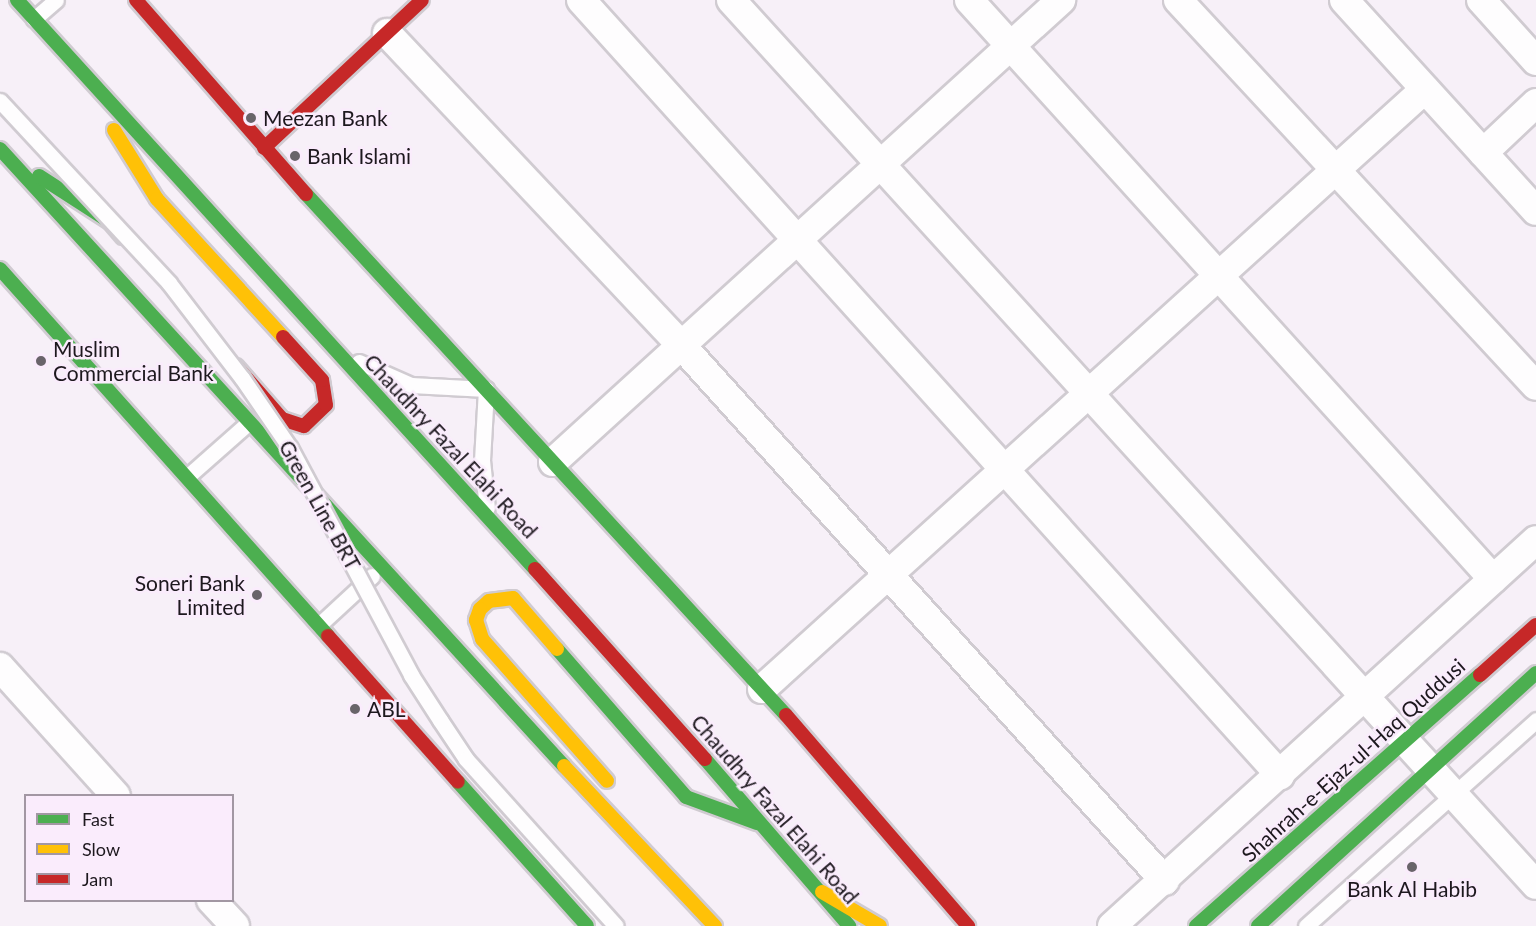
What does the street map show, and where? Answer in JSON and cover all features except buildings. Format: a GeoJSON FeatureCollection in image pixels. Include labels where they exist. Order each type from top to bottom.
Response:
{"type":"FeatureCollection","features":[{"type":"Feature","properties":{"kind":"main road","name":"Chaudhry Fazal Elahi Road"},"geometry":{"type":"LineString","coordinates":[[17,0],[607,647],[849,926]]}},
{"type":"Feature","properties":{"kind":"main road"},"geometry":{"type":"LineString","coordinates":[[136,0],[264,148],[762,689],[968,926]]}},
{"type":"Feature","properties":{"kind":"main road"},"geometry":{"type":"LineString","coordinates":[[264,148],[422,0]]}},
{"type":"Feature","properties":{"kind":"main road"},"geometry":{"type":"LineString","coordinates":[[3,151],[110,222],[282,419],[304,426],[320,415],[327,393],[322,380],[156,199],[68,57]]}},
{"type":"Feature","properties":{"kind":"main road"},"geometry":{"type":"LineString","coordinates":[[3,151],[381,568],[715,926]]}},
{"type":"Feature","properties":{"kind":"main road"},"geometry":{"type":"LineString","coordinates":[[0,268],[587,926]]}},
{"type":"Feature","properties":{"kind":"main road"},"geometry":{"type":"LineString","coordinates":[[616,791],[482,639],[476,620],[480,609],[489,601],[513,598],[686,797],[759,823]]}},
{"type":"Feature","properties":{"kind":"main road","name":"Shahrah-e-Ejaz-ul-Haq Quddusi"},"geometry":{"type":"LineString","coordinates":[[1197,926],[1327,825],[1407,743],[1536,625]]}},
{"type":"Feature","properties":{"kind":"main road"},"geometry":{"type":"LineString","coordinates":[[1258,926],[1536,673]]}},
{"type":"Feature","properties":{"kind":"main road"},"geometry":{"type":"LineString","coordinates":[[1327,825],[1348,844]]}},
{"type":"Feature","properties":{"kind":"main road"},"geometry":{"type":"LineString","coordinates":[[815,888],[880,926]]}},
{"type":"Feature","properties":{"kind":"main road"},"geometry":{"type":"LineString","coordinates":[[710,899],[726,916]]}},
{"type":"Feature","properties":{"kind":"street"},"geometry":{"type":"LineString","coordinates":[[581,0],[1280,775]]}},
{"type":"Feature","properties":{"kind":"street"},"geometry":{"type":"LineString","coordinates":[[731,0],[1536,885]]}},
{"type":"Feature","properties":{"kind":"street"},"geometry":{"type":"LineString","coordinates":[[969,0],[1492,579]]}},
{"type":"Feature","properties":{"kind":"street"},"geometry":{"type":"LineString","coordinates":[[553,462],[1060,0]]}},
{"type":"Feature","properties":{"kind":"street"},"geometry":{"type":"LineString","coordinates":[[1178,0],[1536,386]]}},
{"type":"Feature","properties":{"kind":"street"},"geometry":{"type":"LineString","coordinates":[[1344,0],[1536,211]]}},
{"type":"Feature","properties":{"kind":"street"},"geometry":{"type":"LineString","coordinates":[[1481,0],[1536,61]]}},
{"type":"Feature","properties":{"kind":"street"},"geometry":{"type":"LineString","coordinates":[[387,33],[681,345],[1165,881]]}},
{"type":"Feature","properties":{"kind":"street"},"geometry":{"type":"LineString","coordinates":[[762,689],[1425,89]]}},
{"type":"Feature","properties":{"kind":"street"},"geometry":{"type":"LineString","coordinates":[[1483,153],[1536,103]]}},
{"type":"Feature","properties":{"kind":"street"},"geometry":{"type":"LineString","coordinates":[[1112,926],[1165,881],[1536,540]]}},
{"type":"Feature","properties":{"kind":"street"},"geometry":{"type":"LineString","coordinates":[[0,667],[115,794]]}},
{"type":"Feature","properties":{"kind":"street"},"geometry":{"type":"LineString","coordinates":[[213,902],[234,926]]}},
{"type":"Feature","properties":{"kind":"lane"},"geometry":{"type":"LineString","coordinates":[[34,19],[56,0]]}},
{"type":"Feature","properties":{"kind":"lane","name":"Green Line BRT"},"geometry":{"type":"LineString","coordinates":[[0,101],[169,283],[242,378],[290,448],[411,675],[466,759],[616,926]]}},
{"type":"Feature","properties":{"kind":"lane"},"geometry":{"type":"LineString","coordinates":[[336,351],[411,385],[486,389],[482,460],[488,517]]}},
{"type":"Feature","properties":{"kind":"lane"},"geometry":{"type":"LineString","coordinates":[[187,477],[248,423]]}},
{"type":"Feature","properties":{"kind":"lane"},"geometry":{"type":"LineString","coordinates":[[319,625],[381,568]]}},
{"type":"Feature","properties":{"kind":"lane"},"geometry":{"type":"LineString","coordinates":[[1306,926],[1536,720]]}},
{"type":"Feature","properties":{"kind":"traffic: fast"},"geometry":{"type":"LineString","coordinates":[[17,0],[535,569]]}},
{"type":"Feature","properties":{"kind":"traffic: fast"},"geometry":{"type":"LineString","coordinates":[[0,149],[564,766]]}},
{"type":"Feature","properties":{"kind":"traffic: fast"},"geometry":{"type":"LineString","coordinates":[[39,176],[110,222],[123,237]]}},
{"type":"Feature","properties":{"kind":"traffic: fast"},"geometry":{"type":"LineString","coordinates":[[306,194],[786,715]]}},
{"type":"Feature","properties":{"kind":"traffic: fast"},"geometry":{"type":"LineString","coordinates":[[0,269],[328,636]]}},
{"type":"Feature","properties":{"kind":"traffic: fast"},"geometry":{"type":"LineString","coordinates":[[557,649],[686,797],[757,823]]}},
{"type":"Feature","properties":{"kind":"traffic: fast"},"geometry":{"type":"LineString","coordinates":[[1258,926],[1536,673]]}},
{"type":"Feature","properties":{"kind":"traffic: fast"},"geometry":{"type":"LineString","coordinates":[[1196,926],[1480,675]]}},
{"type":"Feature","properties":{"kind":"traffic: fast"},"geometry":{"type":"LineString","coordinates":[[705,759],[849,926]]}},
{"type":"Feature","properties":{"kind":"traffic: fast"},"geometry":{"type":"LineString","coordinates":[[458,782],[587,926]]}},
{"type":"Feature","properties":{"kind":"traffic: slow"},"geometry":{"type":"LineString","coordinates":[[114,130],[157,199],[283,337]]}},
{"type":"Feature","properties":{"kind":"traffic: slow"},"geometry":{"type":"LineString","coordinates":[[557,649],[513,598],[489,601],[480,609],[476,620],[482,639],[607,781]]}},
{"type":"Feature","properties":{"kind":"traffic: slow"},"geometry":{"type":"LineString","coordinates":[[564,766],[715,926]]}},
{"type":"Feature","properties":{"kind":"traffic: slow"},"geometry":{"type":"LineString","coordinates":[[822,892],[880,926]]}},
{"type":"Feature","properties":{"kind":"traffic: jam"},"geometry":{"type":"LineString","coordinates":[[136,0],[306,194]]}},
{"type":"Feature","properties":{"kind":"traffic: jam"},"geometry":{"type":"LineString","coordinates":[[264,148],[422,0]]}},
{"type":"Feature","properties":{"kind":"traffic: jam"},"geometry":{"type":"LineString","coordinates":[[236,366],[282,419],[304,426],[326,405],[322,380],[283,337]]}},
{"type":"Feature","properties":{"kind":"traffic: jam"},"geometry":{"type":"LineString","coordinates":[[535,569],[705,759]]}},
{"type":"Feature","properties":{"kind":"traffic: jam"},"geometry":{"type":"LineString","coordinates":[[1480,675],[1536,625]]}},
{"type":"Feature","properties":{"kind":"traffic: jam"},"geometry":{"type":"LineString","coordinates":[[328,636],[458,782]]}},
{"type":"Feature","properties":{"kind":"traffic: jam"},"geometry":{"type":"LineString","coordinates":[[786,715],[968,926]]}},
{"type":"Feature","properties":{"kind":"place","name":"Meezan Bank"},"geometry":{"type":"Point","coordinates":[251,118]}},
{"type":"Feature","properties":{"kind":"place","name":"Bank Islami"},"geometry":{"type":"Point","coordinates":[295,156]}},
{"type":"Feature","properties":{"kind":"place","name":"Muslim Commercial Bank"},"geometry":{"type":"Point","coordinates":[41,361]}},
{"type":"Feature","properties":{"kind":"place","name":"Soneri Bank Limited"},"geometry":{"type":"Point","coordinates":[257,595]}},
{"type":"Feature","properties":{"kind":"place","name":"ABL"},"geometry":{"type":"Point","coordinates":[355,709]}},
{"type":"Feature","properties":{"kind":"place","name":"Bank Al Habib"},"geometry":{"type":"Point","coordinates":[1412,867]}}]}
